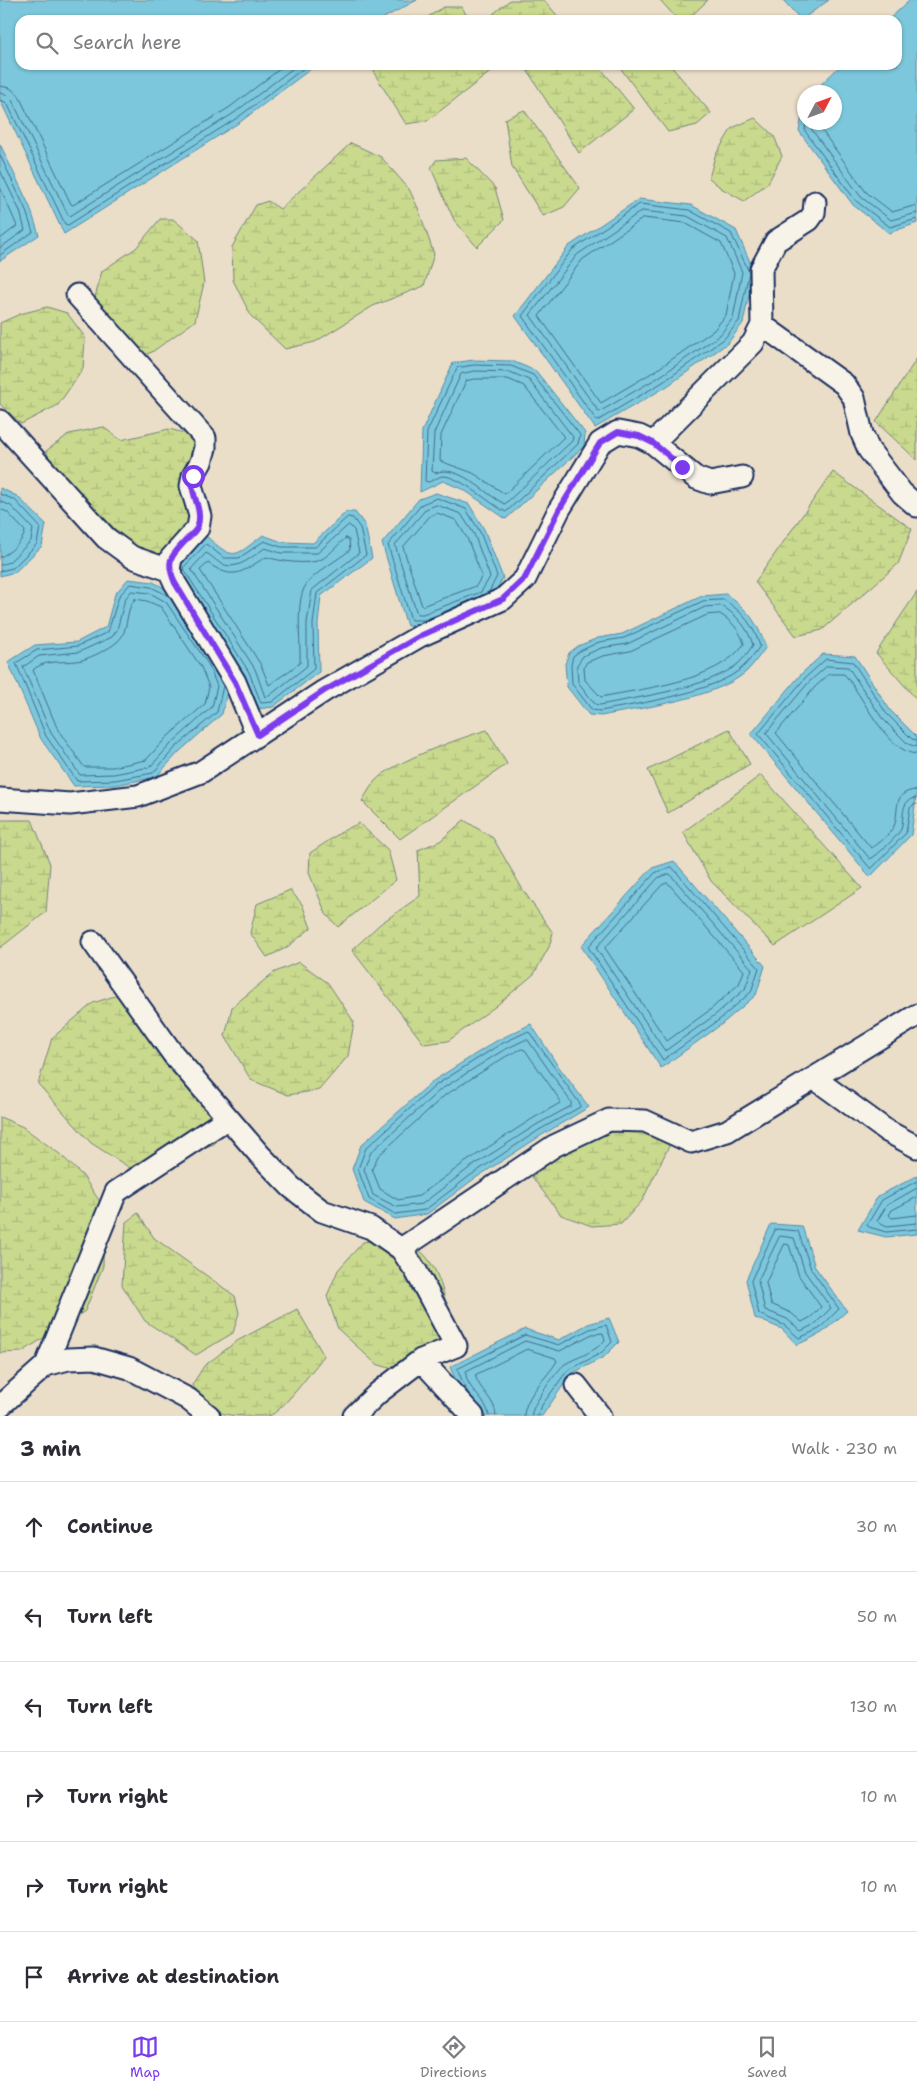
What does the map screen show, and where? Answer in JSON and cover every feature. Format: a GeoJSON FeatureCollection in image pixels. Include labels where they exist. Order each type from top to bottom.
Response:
{"type":"FeatureCollection","features":[{"type":"Feature","properties":{"kind":"street"},"geometry":{"type":"LineString","coordinates":[[653,443],[753,343],[762,325],[761,268],[776,241],[810,220],[814,213],[815,202]]}},
{"type":"Feature","properties":{"kind":"street"},"geometry":{"type":"LineString","coordinates":[[77,295],[205,438],[201,462],[193,476],[191,486],[200,516],[198,528],[171,558],[169,570],[235,682],[258,735]]}},
{"type":"Feature","properties":{"kind":"street"},"geometry":{"type":"LineString","coordinates":[[762,325],[844,384],[854,398],[862,434],[869,450],[902,493],[917,506]]}},
{"type":"Feature","properties":{"kind":"street"},"geometry":{"type":"LineString","coordinates":[[0,421],[106,538],[132,557],[169,570]]}},
{"type":"Feature","properties":{"kind":"street"},"geometry":{"type":"LineString","coordinates":[[0,799],[70,804],[138,796],[201,772],[324,691],[420,636],[503,599],[525,578],[559,510],[600,443],[618,432],[639,436],[653,443],[702,481],[710,483],[742,477]]}},
{"type":"Feature","properties":{"kind":"street"},"geometry":{"type":"LineString","coordinates":[[93,942],[173,1054],[259,1154],[291,1187],[322,1211],[371,1228],[401,1249],[416,1271],[456,1346],[421,1360],[378,1393],[354,1416]]}},
{"type":"Feature","properties":{"kind":"street"},"geometry":{"type":"LineString","coordinates":[[401,1249],[554,1146],[609,1120],[645,1121],[691,1142],[727,1131],[917,1015]]}},
{"type":"Feature","properties":{"kind":"street"},"geometry":{"type":"LineString","coordinates":[[814,1078],[887,1131],[917,1148]]}},
{"type":"Feature","properties":{"kind":"street"},"geometry":{"type":"LineString","coordinates":[[46,1365],[116,1192],[228,1118]]}},
{"type":"Feature","properties":{"kind":"street"},"geometry":{"type":"LineString","coordinates":[[3,1397],[46,1365],[68,1359],[94,1358],[129,1368],[188,1399],[209,1416]]}},
{"type":"Feature","properties":{"kind":"street"},"geometry":{"type":"LineString","coordinates":[[421,1360],[473,1416]]}},
{"type":"Feature","properties":{"kind":"street"},"geometry":{"type":"LineString","coordinates":[[576,1385],[600,1416]]}},
{"type":"Feature","properties":{"kind":"green space"},"geometry":{"type":"Polygon","coordinates":[[[510,0],[544,0],[557,15],[494,15],[510,0]]]}},
{"type":"Feature","properties":{"kind":"green space"},"geometry":{"type":"Polygon","coordinates":[[[660,0],[708,0],[692,15],[674,15],[660,0]]]}},
{"type":"Feature","properties":{"kind":"green space"},"geometry":{"type":"Polygon","coordinates":[[[444,7],[462,7],[466,15],[431,15],[444,7]]]}},
{"type":"Feature","properties":{"kind":"green space"},"geometry":{"type":"Polygon","coordinates":[[[374,70],[493,70],[427,121],[406,124],[374,73],[374,70]]]}},
{"type":"Feature","properties":{"kind":"green space"},"geometry":{"type":"Polygon","coordinates":[[[527,70],[602,70],[634,109],[579,153],[527,70]]]}},
{"type":"Feature","properties":{"kind":"green space"},"geometry":{"type":"Polygon","coordinates":[[[622,70],[674,70],[711,113],[697,125],[668,132],[622,70]]]}},
{"type":"Feature","properties":{"kind":"green space"},"geometry":{"type":"Polygon","coordinates":[[[524,110],[580,188],[564,207],[543,216],[512,167],[505,119],[524,110]]]}},
{"type":"Feature","properties":{"kind":"green space"},"geometry":{"type":"Polygon","coordinates":[[[755,118],[774,136],[782,156],[768,183],[744,201],[721,188],[709,178],[715,156],[732,128],[755,118]]]}},
{"type":"Feature","properties":{"kind":"green space"},"geometry":{"type":"Polygon","coordinates":[[[351,143],[381,157],[409,189],[418,208],[434,254],[424,286],[373,306],[315,342],[285,349],[251,316],[233,280],[232,247],[256,205],[268,201],[280,209],[351,143]]]}},
{"type":"Feature","properties":{"kind":"green space"},"geometry":{"type":"Polygon","coordinates":[[[466,158],[495,188],[504,220],[477,247],[454,220],[431,168],[436,160],[466,158]]]}},
{"type":"Feature","properties":{"kind":"green space"},"geometry":{"type":"Polygon","coordinates":[[[160,219],[173,219],[198,240],[204,283],[195,321],[152,352],[134,359],[94,301],[102,271],[136,248],[160,219]]]}},
{"type":"Feature","properties":{"kind":"green space"},"geometry":{"type":"Polygon","coordinates":[[[47,307],[67,313],[85,337],[83,369],[58,405],[21,424],[0,404],[0,323],[20,314],[47,307]]]}},
{"type":"Feature","properties":{"kind":"green space"},"geometry":{"type":"Polygon","coordinates":[[[917,358],[917,460],[876,422],[917,358]]]}},
{"type":"Feature","properties":{"kind":"green space"},"geometry":{"type":"Polygon","coordinates":[[[103,427],[121,440],[169,429],[192,435],[197,455],[185,476],[181,498],[194,513],[172,545],[146,563],[134,546],[54,470],[46,451],[69,434],[103,427]]]}},
{"type":"Feature","properties":{"kind":"green space"},"geometry":{"type":"Polygon","coordinates":[[[833,472],[912,529],[898,564],[822,630],[796,636],[755,582],[833,472]]]}},
{"type":"Feature","properties":{"kind":"green space"},"geometry":{"type":"Polygon","coordinates":[[[917,592],[917,700],[876,653],[917,592]]]}},
{"type":"Feature","properties":{"kind":"green space"},"geometry":{"type":"Polygon","coordinates":[[[729,729],[750,764],[668,813],[648,770],[729,729]]]}},
{"type":"Feature","properties":{"kind":"green space"},"geometry":{"type":"Polygon","coordinates":[[[487,730],[507,764],[400,839],[362,801],[375,781],[396,766],[444,745],[487,730]]]}},
{"type":"Feature","properties":{"kind":"green space"},"geometry":{"type":"Polygon","coordinates":[[[761,775],[862,888],[775,946],[711,881],[683,832],[761,775]]]}},
{"type":"Feature","properties":{"kind":"green space"},"geometry":{"type":"Polygon","coordinates":[[[0,820],[32,820],[50,864],[46,912],[0,948],[0,820]]]}},
{"type":"Feature","properties":{"kind":"green space"},"geometry":{"type":"Polygon","coordinates":[[[464,820],[493,838],[523,890],[553,933],[549,947],[534,974],[496,1006],[448,1041],[424,1044],[352,950],[380,924],[420,896],[418,850],[440,841],[464,820]]]}},
{"type":"Feature","properties":{"kind":"green space"},"geometry":{"type":"Polygon","coordinates":[[[359,823],[388,850],[396,880],[338,927],[326,914],[309,873],[310,853],[343,831],[359,823]]]}},
{"type":"Feature","properties":{"kind":"green space"},"geometry":{"type":"Polygon","coordinates":[[[290,890],[302,904],[311,928],[286,948],[267,957],[250,933],[257,904],[290,890]]]}},
{"type":"Feature","properties":{"kind":"green space"},"geometry":{"type":"Polygon","coordinates":[[[299,962],[328,983],[354,1022],[348,1056],[319,1090],[288,1095],[251,1080],[225,1036],[232,1007],[273,973],[299,962]]]}},
{"type":"Feature","properties":{"kind":"green space"},"geometry":{"type":"Polygon","coordinates":[[[124,993],[149,1038],[230,1110],[214,1144],[168,1160],[130,1168],[91,1143],[38,1084],[52,1038],[93,1003],[124,993]]]}},
{"type":"Feature","properties":{"kind":"green space"},"geometry":{"type":"Polygon","coordinates":[[[0,1117],[23,1127],[61,1155],[83,1176],[104,1208],[103,1266],[85,1311],[22,1352],[0,1353],[0,1117]]]}},
{"type":"Feature","properties":{"kind":"green space"},"geometry":{"type":"Polygon","coordinates":[[[628,1119],[671,1142],[642,1201],[621,1224],[592,1226],[561,1215],[532,1177],[564,1152],[628,1119]]]}},
{"type":"Feature","properties":{"kind":"green space"},"geometry":{"type":"Polygon","coordinates":[[[138,1213],[154,1238],[235,1296],[239,1313],[233,1333],[196,1355],[145,1321],[122,1285],[126,1222],[138,1213]]]}},
{"type":"Feature","properties":{"kind":"green space"},"geometry":{"type":"Polygon","coordinates":[[[385,1239],[413,1246],[425,1255],[438,1277],[449,1317],[452,1341],[406,1373],[376,1364],[338,1329],[327,1296],[338,1270],[363,1242],[385,1239]]]}},
{"type":"Feature","properties":{"kind":"green space"},"geometry":{"type":"Polygon","coordinates":[[[297,1309],[324,1356],[282,1407],[269,1416],[235,1416],[220,1412],[209,1405],[192,1385],[204,1366],[237,1341],[297,1309]]]}},
{"type":"Feature","properties":{"kind":"water"},"geometry":{"type":"Polygon","coordinates":[[[0,0],[417,0],[389,15],[15,15],[15,70],[309,70],[240,122],[64,234],[0,100],[0,0]]]}},
{"type":"Feature","properties":{"kind":"water"},"geometry":{"type":"Polygon","coordinates":[[[783,0],[829,0],[808,15],[796,15],[783,0]]]}},
{"type":"Feature","properties":{"kind":"water"},"geometry":{"type":"Polygon","coordinates":[[[910,0],[917,0],[917,223],[889,233],[853,205],[799,131],[842,130],[842,85],[820,85],[836,70],[902,70],[902,15],[894,15],[910,0]]]}},
{"type":"Feature","properties":{"kind":"water"},"geometry":{"type":"Polygon","coordinates":[[[0,144],[30,207],[39,235],[0,261],[0,144]]]}},
{"type":"Feature","properties":{"kind":"water"},"geometry":{"type":"Polygon","coordinates":[[[639,199],[691,205],[736,230],[754,271],[743,323],[728,343],[666,387],[595,428],[515,316],[569,246],[639,199]]]}},
{"type":"Feature","properties":{"kind":"water"},"geometry":{"type":"Polygon","coordinates":[[[474,360],[512,361],[536,371],[585,433],[584,446],[506,519],[464,490],[443,481],[420,492],[422,431],[453,363],[474,360]]]}},
{"type":"Feature","properties":{"kind":"water"},"geometry":{"type":"Polygon","coordinates":[[[0,488],[17,496],[46,524],[42,546],[15,572],[0,576],[0,488]]]}},
{"type":"Feature","properties":{"kind":"water"},"geometry":{"type":"Polygon","coordinates":[[[436,493],[469,504],[484,529],[503,578],[490,600],[425,625],[407,626],[382,543],[419,499],[436,493]]]}},
{"type":"Feature","properties":{"kind":"water"},"geometry":{"type":"Polygon","coordinates":[[[346,512],[355,512],[365,525],[372,558],[321,596],[318,624],[319,672],[273,707],[257,709],[245,675],[175,568],[206,536],[223,550],[234,554],[246,548],[263,535],[282,542],[313,543],[346,512]]]}},
{"type":"Feature","properties":{"kind":"water"},"geometry":{"type":"Polygon","coordinates":[[[128,579],[153,582],[174,593],[229,685],[222,714],[179,752],[156,777],[115,785],[74,786],[41,739],[8,662],[35,645],[77,642],[106,627],[115,594],[128,579]]]}},
{"type":"Feature","properties":{"kind":"water"},"geometry":{"type":"Polygon","coordinates":[[[726,594],[751,617],[766,647],[747,671],[734,680],[718,688],[678,701],[601,716],[589,715],[567,687],[565,664],[569,653],[578,646],[598,638],[622,634],[702,596],[726,594]]]}},
{"type":"Feature","properties":{"kind":"water"},"geometry":{"type":"Polygon","coordinates":[[[823,654],[855,656],[890,710],[917,737],[917,790],[911,835],[870,877],[751,734],[801,674],[823,654]]]}},
{"type":"Feature","properties":{"kind":"water"},"geometry":{"type":"Polygon","coordinates":[[[674,861],[765,966],[756,995],[722,1024],[661,1068],[581,946],[652,868],[674,861]]]}},
{"type":"Feature","properties":{"kind":"water"},"geometry":{"type":"Polygon","coordinates":[[[531,1024],[556,1063],[589,1107],[474,1179],[427,1214],[395,1219],[364,1202],[352,1169],[361,1145],[433,1081],[496,1041],[531,1024]]]}},
{"type":"Feature","properties":{"kind":"water"},"geometry":{"type":"Polygon","coordinates":[[[917,1176],[917,1234],[886,1237],[858,1230],[878,1196],[917,1176]]]}},
{"type":"Feature","properties":{"kind":"water"},"geometry":{"type":"Polygon","coordinates":[[[771,1224],[802,1226],[815,1267],[847,1311],[822,1333],[797,1345],[782,1329],[755,1318],[746,1280],[771,1224]]]}},
{"type":"Feature","properties":{"kind":"water"},"geometry":{"type":"Polygon","coordinates":[[[609,1318],[619,1342],[604,1357],[571,1374],[542,1416],[479,1416],[457,1383],[450,1367],[525,1329],[559,1340],[588,1324],[609,1318]]]}},
{"type":"Feature","properties":{"kind":"route"},"geometry":{"type":"LineString","coordinates":[[193,476],[191,486],[200,516],[198,528],[171,558],[169,570],[235,682],[258,735],[324,691],[420,636],[503,599],[514,590],[525,578],[559,510],[600,443],[618,432],[639,436],[653,443],[682,467]]}}]}
